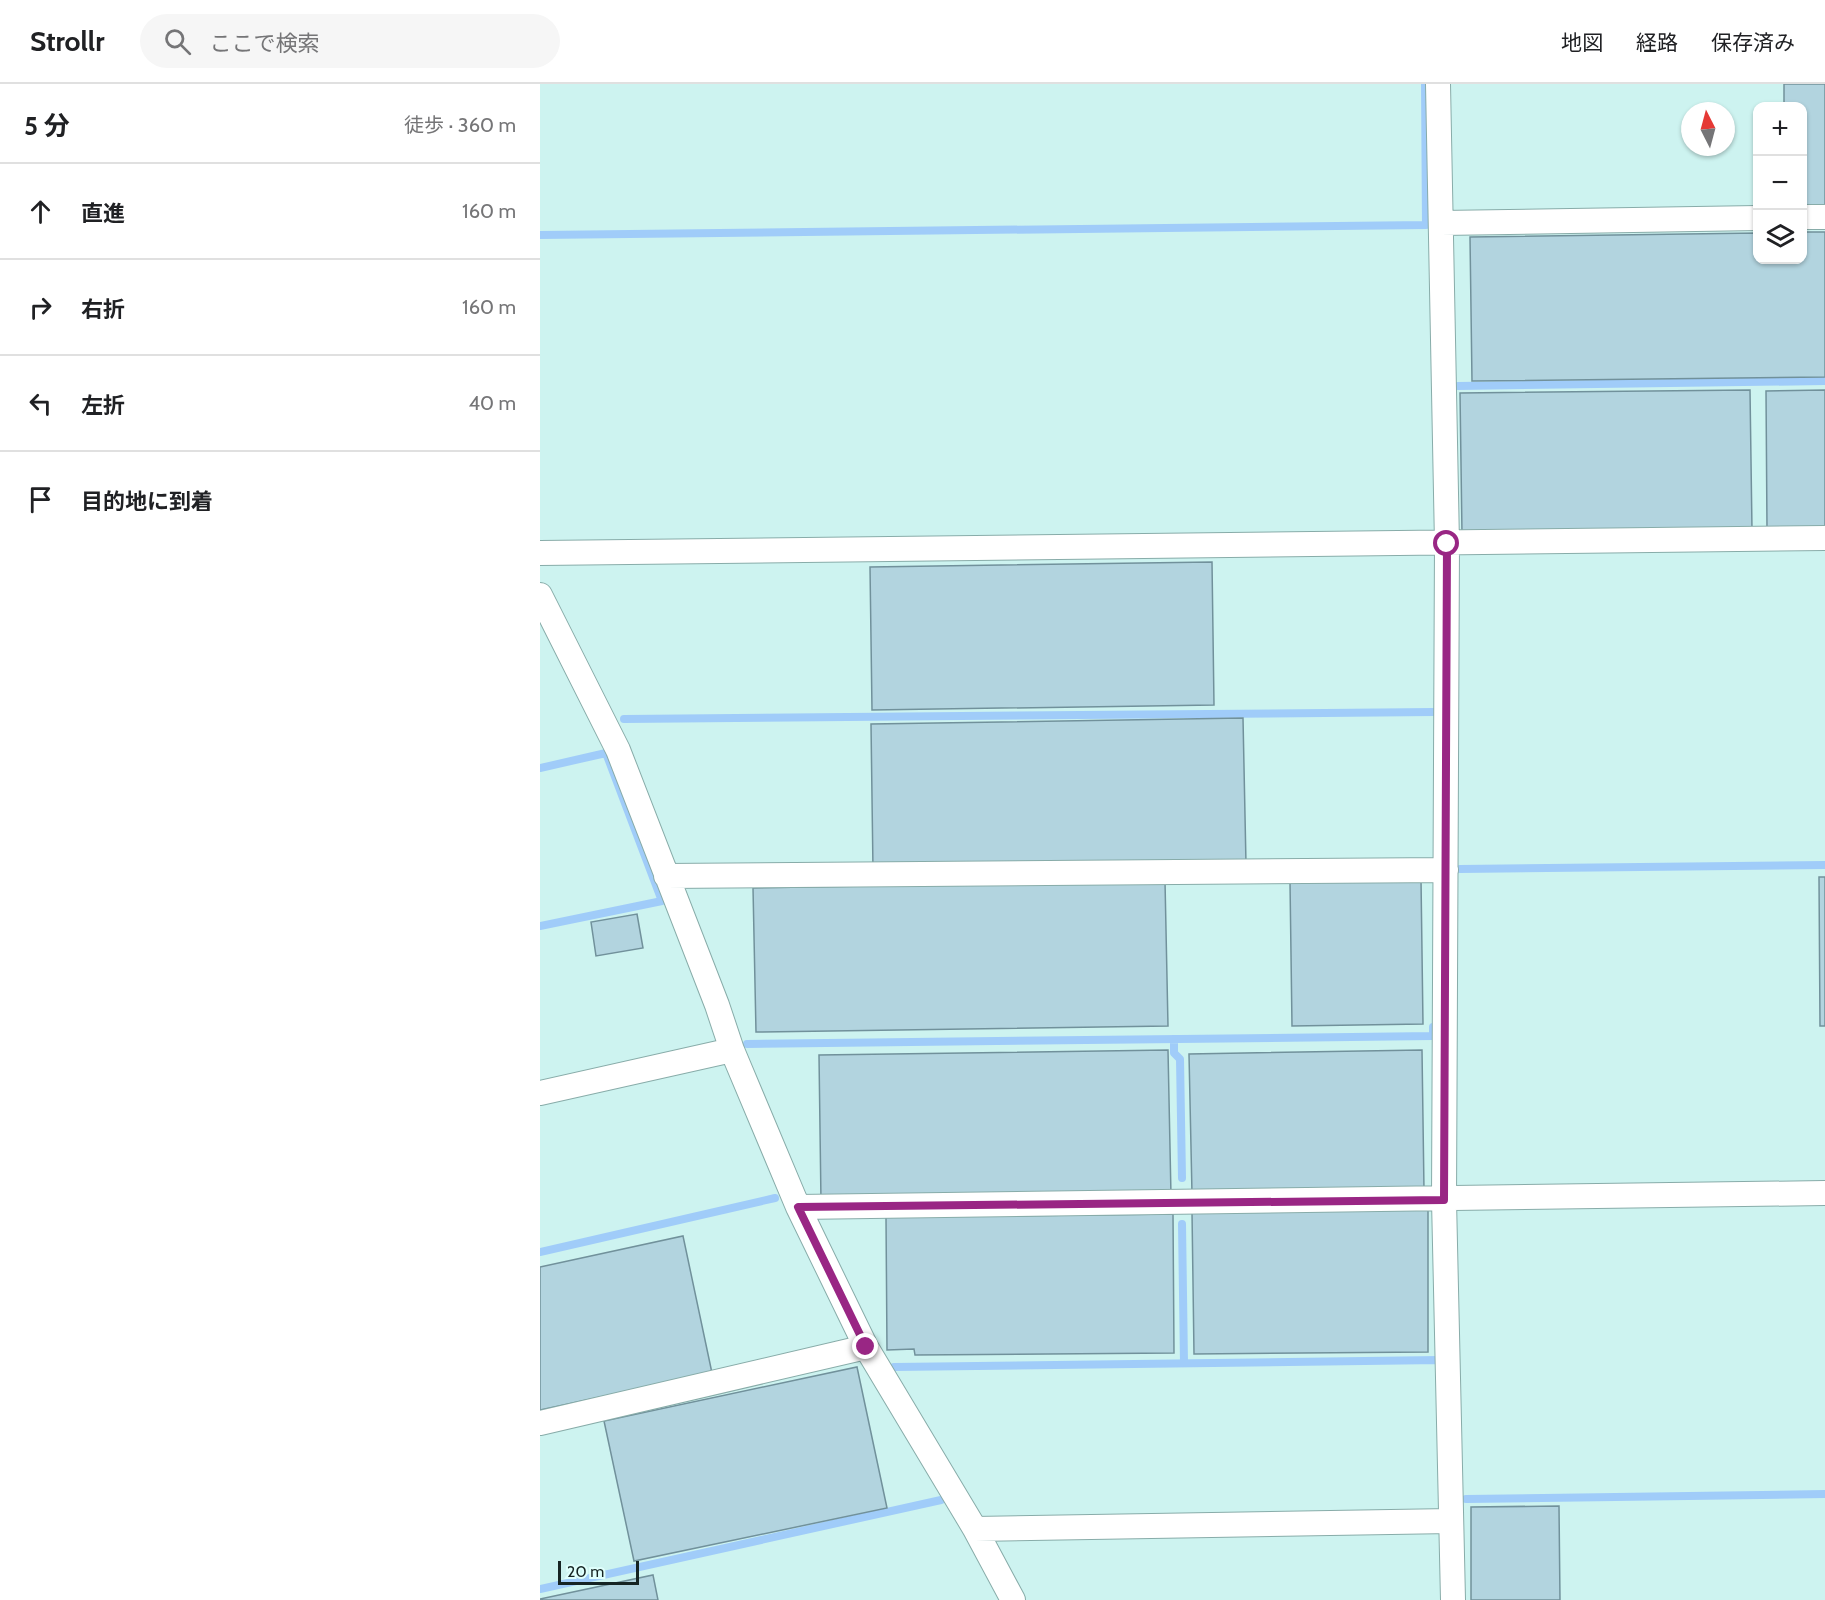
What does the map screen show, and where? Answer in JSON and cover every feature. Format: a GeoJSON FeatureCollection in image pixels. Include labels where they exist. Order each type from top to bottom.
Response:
{"type":"FeatureCollection","features":[{"type":"Feature","properties":{"kind":"street"},"geometry":{"type":"LineString","coordinates":[[1438,84],[1447,544],[1444,1200],[1452,1600]]}},
{"type":"Feature","properties":{"kind":"street"},"geometry":{"type":"LineString","coordinates":[[1807,218],[1825,217]]}},
{"type":"Feature","properties":{"kind":"street"},"geometry":{"type":"LineString","coordinates":[[1441,223],[1753,218]]}},
{"type":"Feature","properties":{"kind":"street"},"geometry":{"type":"LineString","coordinates":[[540,553],[1825,538]]}},
{"type":"Feature","properties":{"kind":"street"},"geometry":{"type":"LineString","coordinates":[[540,595],[618,750],[732,1050],[798,1207],[866,1347],[975,1529],[1013,1600]]}},
{"type":"Feature","properties":{"kind":"street"},"geometry":{"type":"LineString","coordinates":[[666,876],[1446,870]]}},
{"type":"Feature","properties":{"kind":"street"},"geometry":{"type":"LineString","coordinates":[[540,1092],[732,1050]]}},
{"type":"Feature","properties":{"kind":"street"},"geometry":{"type":"LineString","coordinates":[[798,1207],[1444,1200],[1825,1193]]}},
{"type":"Feature","properties":{"kind":"street"},"geometry":{"type":"LineString","coordinates":[[540,1423],[866,1347]]}},
{"type":"Feature","properties":{"kind":"street"},"geometry":{"type":"LineString","coordinates":[[975,1529],[1451,1521]]}},
{"type":"Feature","properties":{"kind":"building"},"geometry":{"type":"Polygon","coordinates":[[[1784,84],[1825,84],[1825,209],[1807,210],[1807,102],[1784,102],[1784,84]]]}},
{"type":"Feature","properties":{"kind":"building"},"geometry":{"type":"Polygon","coordinates":[[[1807,232],[1825,232],[1825,377],[1472,381],[1470,237],[1753,233],[1753,264],[1807,264],[1807,232]]]}},
{"type":"Feature","properties":{"kind":"building"},"geometry":{"type":"Polygon","coordinates":[[[1750,390],[1752,530],[1462,534],[1460,393],[1750,390]]]}},
{"type":"Feature","properties":{"kind":"building"},"geometry":{"type":"Polygon","coordinates":[[[1825,390],[1825,528],[1767,529],[1766,391],[1825,390]]]}},
{"type":"Feature","properties":{"kind":"building"},"geometry":{"type":"Polygon","coordinates":[[[1212,562],[1214,705],[872,710],[870,567],[1212,562]]]}},
{"type":"Feature","properties":{"kind":"building"},"geometry":{"type":"Polygon","coordinates":[[[1243,718],[1246,864],[873,870],[871,724],[1243,718]]]}},
{"type":"Feature","properties":{"kind":"building"},"geometry":{"type":"Polygon","coordinates":[[[1819,877],[1825,877],[1825,1026],[1820,1026],[1819,877]]]}},
{"type":"Feature","properties":{"kind":"building"},"geometry":{"type":"Polygon","coordinates":[[[1421,879],[1423,1024],[1292,1026],[1290,882],[1421,879]]]}},
{"type":"Feature","properties":{"kind":"building"},"geometry":{"type":"Polygon","coordinates":[[[1165,881],[1168,1026],[756,1032],[753,888],[1165,881]]]}},
{"type":"Feature","properties":{"kind":"building"},"geometry":{"type":"Polygon","coordinates":[[[637,914],[643,948],[596,956],[591,922],[637,914]]]}},
{"type":"Feature","properties":{"kind":"building"},"geometry":{"type":"Polygon","coordinates":[[[1168,1050],[1171,1196],[821,1202],[819,1055],[1168,1050]]]}},
{"type":"Feature","properties":{"kind":"building"},"geometry":{"type":"Polygon","coordinates":[[[1422,1050],[1424,1190],[1192,1194],[1189,1054],[1422,1050]]]}},
{"type":"Feature","properties":{"kind":"building"},"geometry":{"type":"Polygon","coordinates":[[[1428,1210],[1428,1352],[1194,1354],[1192,1212],[1428,1210]]]}},
{"type":"Feature","properties":{"kind":"building"},"geometry":{"type":"Polygon","coordinates":[[[1173,1214],[1174,1353],[915,1355],[914,1349],[887,1350],[886,1217],[1173,1214]]]}},
{"type":"Feature","properties":{"kind":"building"},"geometry":{"type":"Polygon","coordinates":[[[683,1236],[712,1373],[540,1410],[540,1267],[683,1236]]]}},
{"type":"Feature","properties":{"kind":"building"},"geometry":{"type":"Polygon","coordinates":[[[857,1367],[887,1508],[634,1561],[604,1421],[857,1367]]]}},
{"type":"Feature","properties":{"kind":"building"},"geometry":{"type":"Polygon","coordinates":[[[1559,1506],[1560,1600],[1471,1600],[1471,1507],[1559,1506]]]}},
{"type":"Feature","properties":{"kind":"building"},"geometry":{"type":"Polygon","coordinates":[[[653,1575],[658,1600],[540,1600],[540,1599],[653,1575]]]}},
{"type":"Feature","properties":{"kind":"waterway"},"geometry":{"type":"LineString","coordinates":[[540,235],[1426,225],[1425,84]]}},
{"type":"Feature","properties":{"kind":"waterway"},"geometry":{"type":"LineString","coordinates":[[1458,386],[1825,381]]}},
{"type":"Feature","properties":{"kind":"waterway"},"geometry":{"type":"LineString","coordinates":[[624,719],[1434,712]]}},
{"type":"Feature","properties":{"kind":"waterway"},"geometry":{"type":"LineString","coordinates":[[540,768],[606,753],[662,901],[540,926]]}},
{"type":"Feature","properties":{"kind":"waterway"},"geometry":{"type":"LineString","coordinates":[[1460,869],[1825,865]]}},
{"type":"Feature","properties":{"kind":"waterway"},"geometry":{"type":"LineString","coordinates":[[747,1044],[1433,1036],[1433,1027]]}},
{"type":"Feature","properties":{"kind":"waterway"},"geometry":{"type":"LineString","coordinates":[[1174,1039],[1174,1053],[1180,1059],[1182,1178]]}},
{"type":"Feature","properties":{"kind":"waterway"},"geometry":{"type":"LineString","coordinates":[[540,1252],[775,1198]]}},
{"type":"Feature","properties":{"kind":"waterway"},"geometry":{"type":"LineString","coordinates":[[1182,1224],[1184,1363]]}},
{"type":"Feature","properties":{"kind":"waterway"},"geometry":{"type":"LineString","coordinates":[[894,1367],[1440,1360],[1440,1365]]}},
{"type":"Feature","properties":{"kind":"waterway"},"geometry":{"type":"LineString","coordinates":[[1466,1499],[1825,1494]]}},
{"type":"Feature","properties":{"kind":"waterway"},"geometry":{"type":"LineString","coordinates":[[540,1589],[941,1500]]}},
{"type":"Feature","properties":{"kind":"route"},"geometry":{"type":"LineString","coordinates":[[866,1347],[798,1207],[1444,1200],[1447,544]]}}]}
